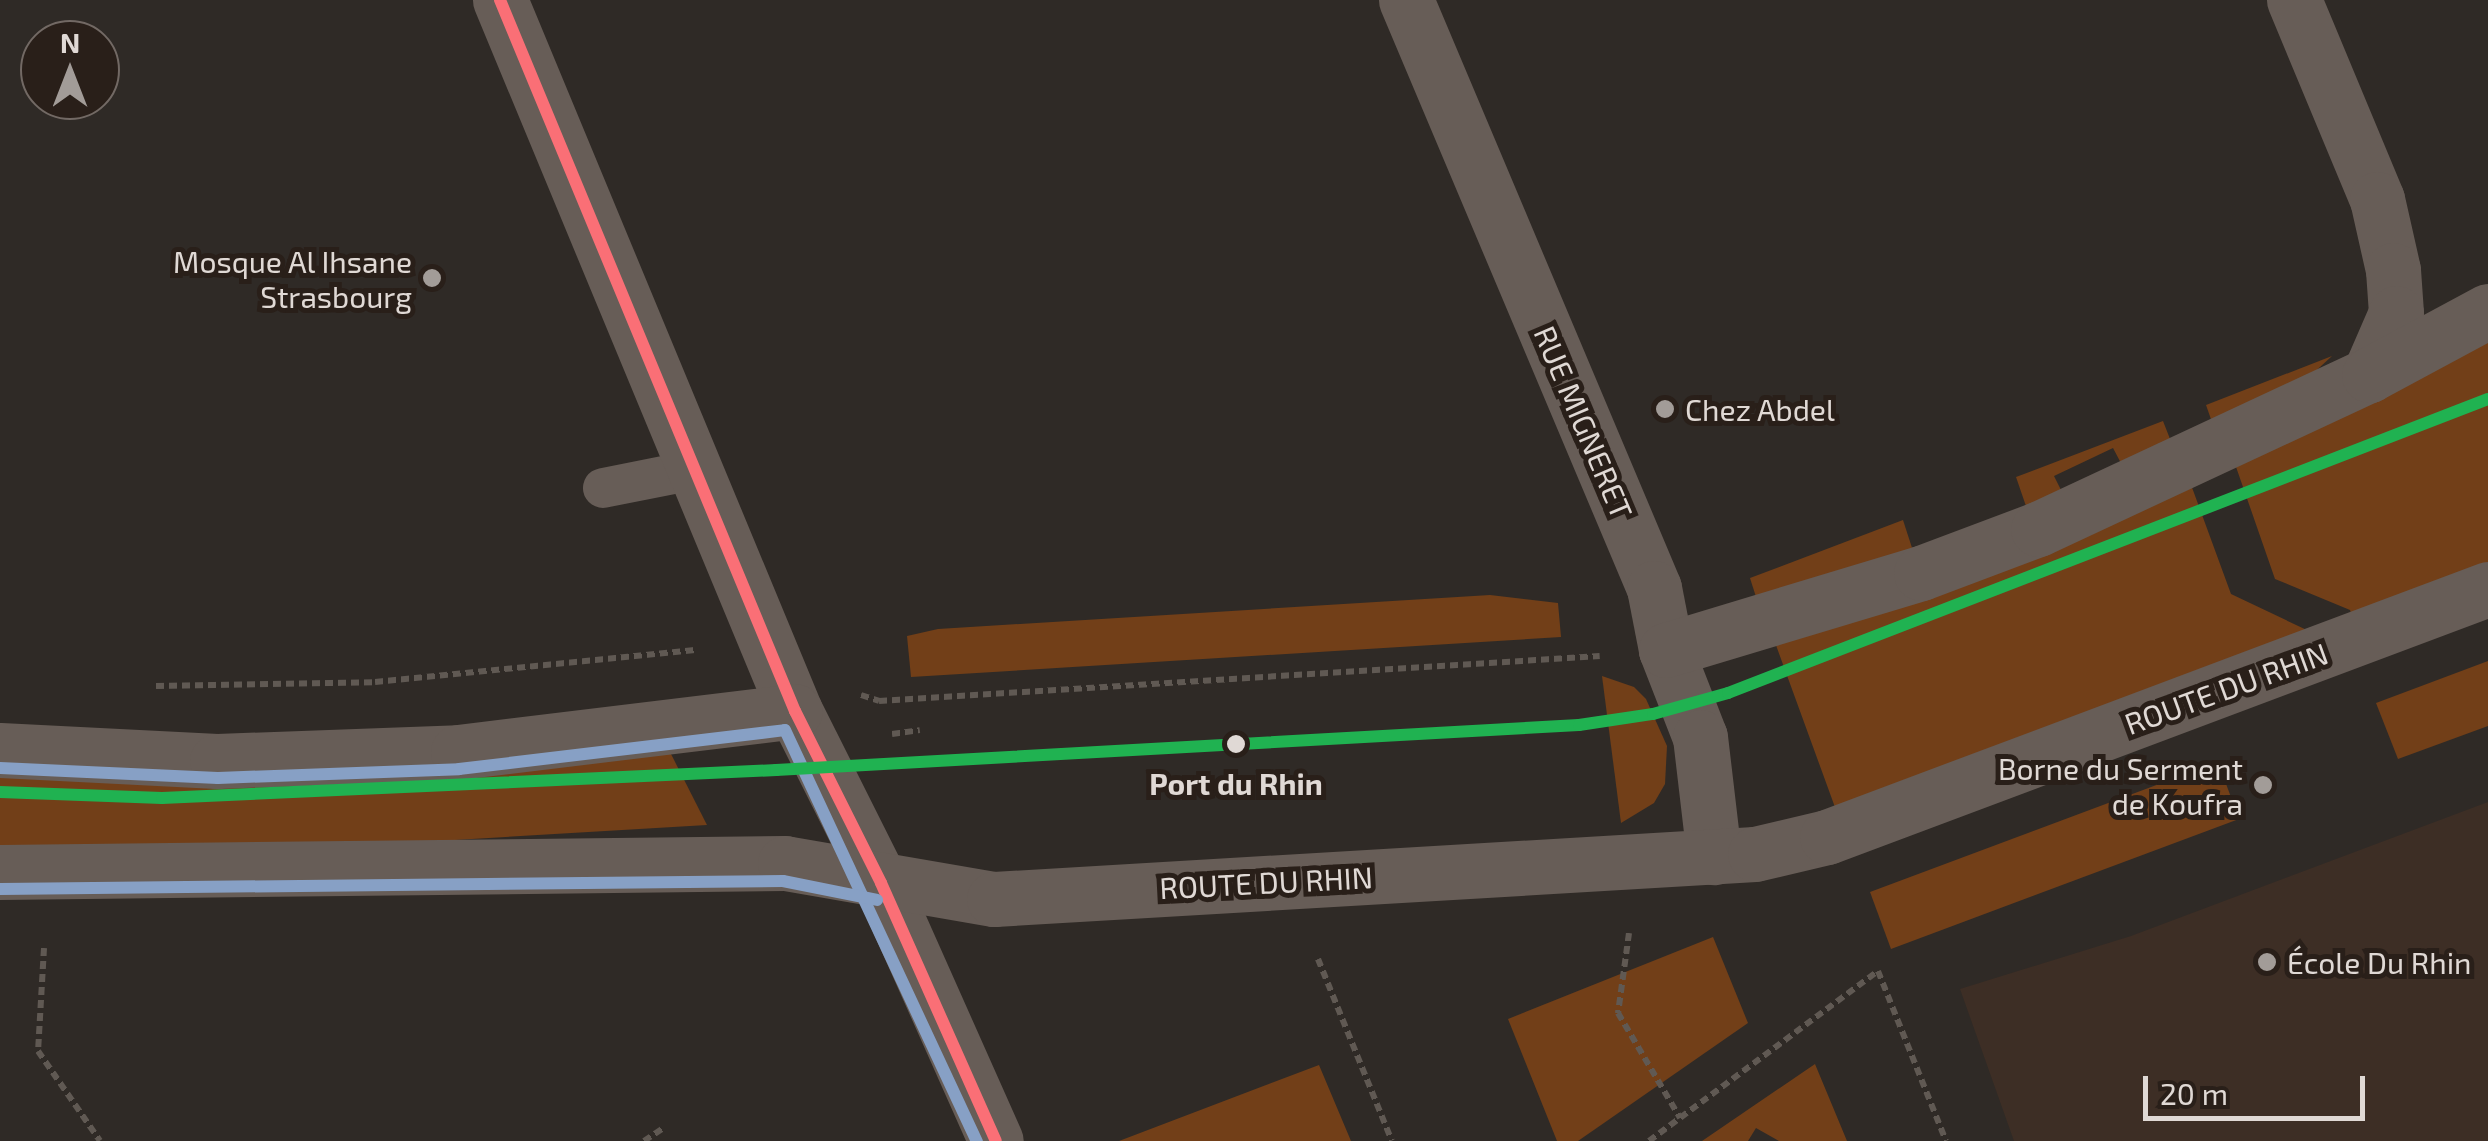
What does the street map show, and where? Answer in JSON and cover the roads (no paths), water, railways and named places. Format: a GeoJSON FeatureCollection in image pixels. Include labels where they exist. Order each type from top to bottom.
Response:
{"type":"FeatureCollection","features":[{"type":"Feature","properties":{"kind":"street"},"geometry":{"type":"LineString","coordinates":[[500,0],[795,711],[881,882],[996,1141]]}},
{"type":"Feature","properties":{"kind":"street","name":"RUE MIGNERET"},"geometry":{"type":"LineString","coordinates":[[1406,0],[1654,588],[1666,650],[1700,737],[1714,857]]}},
{"type":"Feature","properties":{"kind":"street"},"geometry":{"type":"LineString","coordinates":[[2294,0],[2377,199],[2393,270],[2396,313],[2369,375]]}},
{"type":"Feature","properties":{"kind":"street"},"geometry":{"type":"LineString","coordinates":[[1666,650],[1921,573],[2038,529],[2369,375],[2488,311]]}},
{"type":"Feature","properties":{"kind":"street","name":"ROUTE DU RHIN"},"geometry":{"type":"LineString","coordinates":[[0,872],[786,863],[994,899],[1714,857],[1796,848],[2488,590]]}},
{"type":"Feature","properties":{"kind":"street"},"geometry":{"type":"LineString","coordinates":[[0,750],[217,761],[458,752],[795,711]]}},
{"type":"Feature","properties":{"kind":"lane"},"geometry":{"type":"LineString","coordinates":[[603,488],[694,470]]}},
{"type":"Feature","properties":{"kind":"place","name":"Mosque Al Ihsane Strasbourg"},"geometry":{"type":"Point","coordinates":[432,278]}},
{"type":"Feature","properties":{"kind":"place","name":"Chez Abdel"},"geometry":{"type":"Point","coordinates":[1665,409]}},
{"type":"Feature","properties":{"kind":"place","name":"Port du Rhin"},"geometry":{"type":"Point","coordinates":[1236,744]}},
{"type":"Feature","properties":{"kind":"place","name":"Borne du Serment de Koufra"},"geometry":{"type":"Point","coordinates":[2263,785]}},
{"type":"Feature","properties":{"kind":"place","name":"École Du Rhin"},"geometry":{"type":"Point","coordinates":[2267,962]}}]}
